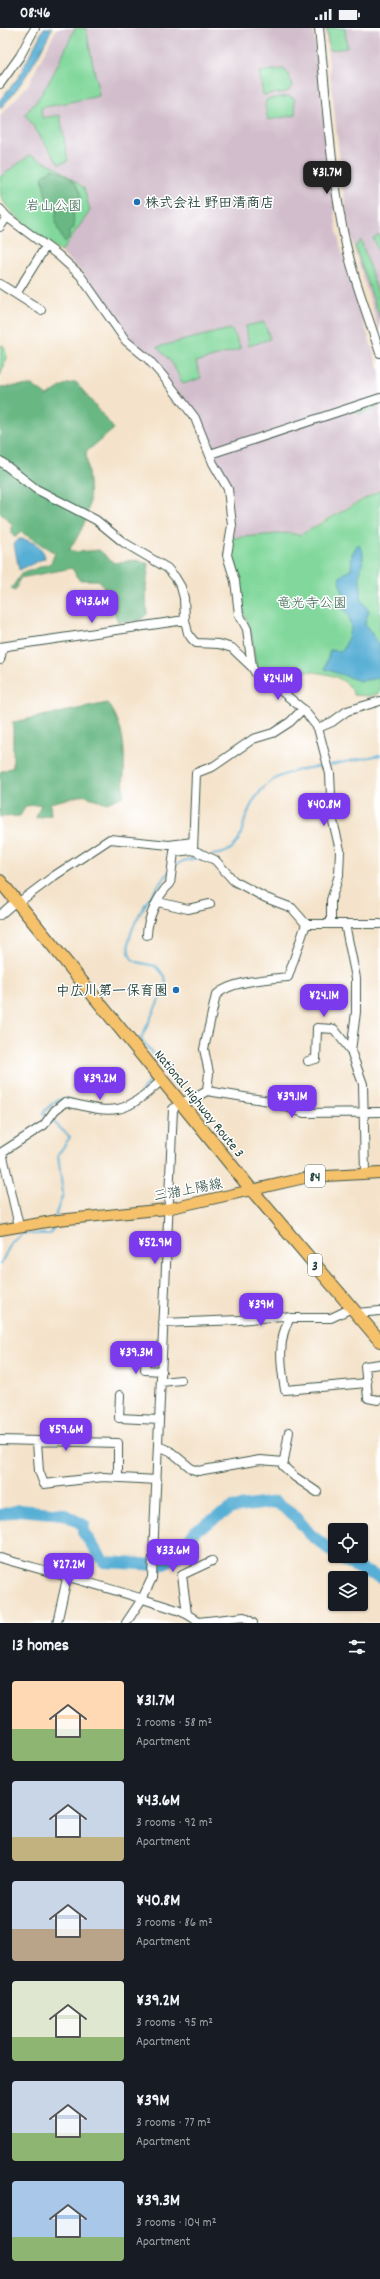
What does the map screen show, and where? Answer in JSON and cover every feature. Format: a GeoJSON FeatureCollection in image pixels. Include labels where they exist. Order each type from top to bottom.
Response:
{"type":"FeatureCollection","features":[{"type":"Feature","properties":{"kind":"highway","name":"National Highway Route 3"},"geometry":{"type":"LineString","coordinates":[[0,881],[250,1188],[380,1341]]}},
{"type":"Feature","properties":{"kind":"main road","name":"三潴上陽線"},"geometry":{"type":"LineString","coordinates":[[0,1230],[55,1220],[167,1209],[218,1199],[250,1188],[309,1177],[380,1173]]}},
{"type":"Feature","properties":{"kind":"street"},"geometry":{"type":"LineString","coordinates":[[0,84],[20,56],[34,28]]}},
{"type":"Feature","properties":{"kind":"street"},"geometry":{"type":"LineString","coordinates":[[319,28],[343,232],[352,267],[380,353]]}},
{"type":"Feature","properties":{"kind":"street"},"geometry":{"type":"LineString","coordinates":[[0,209],[7,217],[46,246],[80,275],[126,341],[148,359],[195,418],[210,454],[228,489],[232,525],[227,555],[235,580],[239,614],[247,629],[252,667]]}},
{"type":"Feature","properties":{"kind":"street"},"geometry":{"type":"LineString","coordinates":[[0,227],[7,217]]}},
{"type":"Feature","properties":{"kind":"street"},"geometry":{"type":"LineString","coordinates":[[16,294],[46,246]]}},
{"type":"Feature","properties":{"kind":"street"},"geometry":{"type":"LineString","coordinates":[[0,284],[41,310]]}},
{"type":"Feature","properties":{"kind":"street"},"geometry":{"type":"LineString","coordinates":[[210,454],[380,398]]}},
{"type":"Feature","properties":{"kind":"street"},"geometry":{"type":"LineString","coordinates":[[0,461],[36,489],[96,520],[123,542],[167,568],[175,577],[180,587],[184,598],[185,620],[188,633],[196,643],[219,644],[232,648],[252,667],[259,679],[275,686],[303,709],[318,728],[330,774],[332,816],[340,850],[340,875],[331,900],[331,923]]}},
{"type":"Feature","properties":{"kind":"street"},"geometry":{"type":"LineString","coordinates":[[0,660],[2,647],[44,640],[120,631],[185,620]]}},
{"type":"Feature","properties":{"kind":"street"},"geometry":{"type":"LineString","coordinates":[[318,728],[332,722],[347,711],[380,701]]}},
{"type":"Feature","properties":{"kind":"street"},"geometry":{"type":"LineString","coordinates":[[193,846],[196,773],[214,766],[253,740],[273,733],[290,722],[303,709]]}},
{"type":"Feature","properties":{"kind":"street"},"geometry":{"type":"LineString","coordinates":[[0,915],[110,839],[193,846],[215,860],[234,881],[266,898],[292,908],[306,924]]}},
{"type":"Feature","properties":{"kind":"street"},"geometry":{"type":"LineString","coordinates":[[147,935],[163,890],[170,884],[174,852],[193,846]]}},
{"type":"Feature","properties":{"kind":"street"},"geometry":{"type":"LineString","coordinates":[[158,902],[188,909],[210,904]]}},
{"type":"Feature","properties":{"kind":"street"},"geometry":{"type":"LineString","coordinates":[[306,924],[380,924]]}},
{"type":"Feature","properties":{"kind":"street"},"geometry":{"type":"LineString","coordinates":[[207,1091],[209,1073],[204,1049],[216,995],[220,991],[242,984],[288,977],[306,924]]}},
{"type":"Feature","properties":{"kind":"street"},"geometry":{"type":"LineString","coordinates":[[345,924],[356,978],[356,1012],[351,1051]]}},
{"type":"Feature","properties":{"kind":"street"},"geometry":{"type":"LineString","coordinates":[[308,1061],[316,1059],[317,1028],[334,1030],[351,1051],[362,1084],[365,1113],[363,1132],[365,1173]]}},
{"type":"Feature","properties":{"kind":"street"},"geometry":{"type":"LineString","coordinates":[[19,1226],[2,1152],[44,1125],[49,1118],[66,1102],[100,1111],[118,1110],[145,1096],[162,1080]]}},
{"type":"Feature","properties":{"kind":"street"},"geometry":{"type":"LineString","coordinates":[[126,1623],[142,1599],[152,1578],[154,1560],[167,1209],[173,1109],[180,1102],[207,1091],[270,1101],[304,1113],[342,1111],[365,1113],[380,1112]]}},
{"type":"Feature","properties":{"kind":"street"},"geometry":{"type":"LineString","coordinates":[[163,1322],[239,1320],[282,1316],[290,1318],[331,1318],[354,1311],[380,1311]]}},
{"type":"Feature","properties":{"kind":"street"},"geometry":{"type":"LineString","coordinates":[[290,1318],[282,1340],[282,1371],[285,1390],[367,1383]]}},
{"type":"Feature","properties":{"kind":"street"},"geometry":{"type":"LineString","coordinates":[[146,1350],[145,1370],[162,1371]]}},
{"type":"Feature","properties":{"kind":"street"},"geometry":{"type":"LineString","coordinates":[[378,1400],[368,1398],[365,1366],[380,1364]]}},
{"type":"Feature","properties":{"kind":"street"},"geometry":{"type":"LineString","coordinates":[[161,1382],[181,1380]]}},
{"type":"Feature","properties":{"kind":"street"},"geometry":{"type":"LineString","coordinates":[[120,1395],[119,1418],[159,1420]]}},
{"type":"Feature","properties":{"kind":"street"},"geometry":{"type":"LineString","coordinates":[[290,1432],[287,1439],[286,1458],[283,1466],[295,1477],[317,1492]]}},
{"type":"Feature","properties":{"kind":"street"},"geometry":{"type":"LineString","coordinates":[[0,1440],[118,1443],[118,1478]]}},
{"type":"Feature","properties":{"kind":"street"},"geometry":{"type":"LineString","coordinates":[[37,1442],[39,1471],[44,1484],[103,1477],[157,1480]]}},
{"type":"Feature","properties":{"kind":"street"},"geometry":{"type":"LineString","coordinates":[[158,1446],[170,1451],[192,1469],[198,1470],[260,1460],[284,1462]]}},
{"type":"Feature","properties":{"kind":"street"},"geometry":{"type":"LineString","coordinates":[[0,1558],[68,1575],[187,1614],[198,1622],[244,1617],[253,1623]]}},
{"type":"Feature","properties":{"kind":"street"},"geometry":{"type":"LineString","coordinates":[[187,1614],[182,1575],[212,1561]]}},
{"type":"Feature","properties":{"kind":"street"},"geometry":{"type":"LineString","coordinates":[[57,1623],[68,1575]]}},
{"type":"Feature","properties":{"kind":"shaded area"},"geometry":{"type":"Polygon","coordinates":[[[57,28],[313,28],[337,232],[347,272],[380,372],[380,489],[300,534],[288,533],[233,538],[231,488],[210,446],[203,425],[196,414],[120,329],[85,275],[61,253],[90,211],[84,188],[56,167],[30,155],[0,177],[0,116],[28,85],[57,28]]]}},
{"type":"Feature","properties":{"kind":"shaded area"},"geometry":{"type":"Polygon","coordinates":[[[325,28],[380,28],[380,333],[351,238],[343,189],[325,28]]]}},
{"type":"Feature","properties":{"kind":"green space"},"geometry":{"type":"Polygon","coordinates":[[[75,28],[86,28],[99,96],[41,108],[42,118],[60,115],[68,161],[59,164],[25,114],[41,95],[47,85],[75,28]]]}},
{"type":"Feature","properties":{"kind":"green space"},"geometry":{"type":"Polygon","coordinates":[[[327,28],[345,28],[347,48],[329,50],[327,28]]]}},
{"type":"Feature","properties":{"kind":"green space"},"geometry":{"type":"Polygon","coordinates":[[[283,69],[289,74],[292,86],[287,92],[263,95],[259,72],[283,69]]]}},
{"type":"Feature","properties":{"kind":"green space"},"geometry":{"type":"Polygon","coordinates":[[[289,96],[294,98],[296,115],[268,120],[265,105],[267,99],[289,96]]]}},
{"type":"Feature","properties":{"kind":"green space","name":"岩山公園"},"geometry":{"type":"Polygon","coordinates":[[[30,155],[56,167],[84,188],[90,211],[61,252],[19,219],[5,204],[1,196],[0,177],[30,155]]]}},
{"type":"Feature","properties":{"kind":"green space"},"geometry":{"type":"Polygon","coordinates":[[[52,169],[67,175],[78,187],[81,197],[73,206],[74,228],[69,231],[69,238],[64,242],[56,221],[56,213],[58,209],[55,202],[46,198],[42,177],[52,169]]]}},
{"type":"Feature","properties":{"kind":"green space"},"geometry":{"type":"Polygon","coordinates":[[[380,234],[380,254],[379,254],[373,238],[380,234]]]}},
{"type":"Feature","properties":{"kind":"green space"},"geometry":{"type":"Polygon","coordinates":[[[361,240],[380,300],[380,318],[355,247],[361,240]]]}},
{"type":"Feature","properties":{"kind":"green space"},"geometry":{"type":"Polygon","coordinates":[[[264,322],[270,339],[249,346],[246,326],[264,322]]]}},
{"type":"Feature","properties":{"kind":"green space"},"geometry":{"type":"Polygon","coordinates":[[[230,329],[235,335],[241,349],[196,362],[201,378],[183,384],[172,363],[157,347],[230,329]]]}},
{"type":"Feature","properties":{"kind":"green space"},"geometry":{"type":"Polygon","coordinates":[[[1,345],[4,346],[7,358],[0,376],[1,345]]]}},
{"type":"Feature","properties":{"kind":"green space"},"geometry":{"type":"Polygon","coordinates":[[[76,382],[114,429],[86,452],[89,480],[89,503],[84,524],[69,550],[78,552],[99,550],[114,563],[136,560],[149,564],[146,587],[147,614],[140,620],[118,622],[104,587],[98,580],[79,580],[72,568],[20,578],[15,591],[11,589],[21,574],[51,563],[55,553],[21,532],[15,537],[12,534],[12,524],[0,513],[0,387],[32,385],[47,396],[64,385],[76,382]]]}},
{"type":"Feature","properties":{"kind":"green space"},"geometry":{"type":"Polygon","coordinates":[[[377,404],[375,409],[358,414],[357,410],[377,404]]]}},
{"type":"Feature","properties":{"kind":"green space","name":"竜光寺公園"},"geometry":{"type":"Polygon","coordinates":[[[380,490],[380,693],[370,696],[354,695],[350,688],[339,678],[324,673],[300,671],[290,693],[263,677],[256,666],[251,631],[241,607],[244,602],[235,562],[232,561],[232,538],[288,533],[300,535],[380,490]]]}},
{"type":"Feature","properties":{"kind":"green space"},"geometry":{"type":"Polygon","coordinates":[[[108,703],[115,714],[119,725],[124,748],[123,796],[107,803],[83,795],[50,803],[51,815],[36,818],[41,804],[26,806],[20,816],[0,817],[0,772],[13,767],[13,722],[108,703]]]}},
{"type":"Feature","properties":{"kind":"water"},"geometry":{"type":"Polygon","coordinates":[[[44,28],[52,28],[29,70],[16,90],[0,109],[0,100],[18,78],[44,28]]]}},
{"type":"Feature","properties":{"kind":"water"},"geometry":{"type":"Polygon","coordinates":[[[19,539],[28,540],[36,544],[42,550],[45,558],[19,570],[14,544],[19,539]]]}},
{"type":"Feature","properties":{"kind":"water"},"geometry":{"type":"Polygon","coordinates":[[[358,544],[363,551],[360,574],[361,600],[369,611],[365,624],[380,646],[380,678],[360,681],[325,669],[330,650],[340,651],[344,649],[351,628],[348,615],[341,607],[345,598],[339,582],[340,577],[351,569],[352,554],[358,544]]]}},
{"type":"Feature","properties":{"kind":"waterway"},"geometry":{"type":"LineString","coordinates":[[330,765],[380,755]]}},
{"type":"Feature","properties":{"kind":"waterway"},"geometry":{"type":"LineString","coordinates":[[212,855],[226,852],[235,845],[252,804],[268,784],[280,776],[288,773],[326,766]]}},
{"type":"Feature","properties":{"kind":"waterway"},"geometry":{"type":"LineString","coordinates":[[174,866],[183,861],[202,857]]}},
{"type":"Feature","properties":{"kind":"waterway"},"geometry":{"type":"LineString","coordinates":[[162,1065],[141,1039],[166,984],[165,976],[156,966],[137,962],[132,959],[129,950],[129,939],[133,927],[147,901],[169,872]]}},
{"type":"Feature","properties":{"kind":"waterway"},"geometry":{"type":"LineString","coordinates":[[138,1096],[151,1079]]}},
{"type":"Feature","properties":{"kind":"waterway"},"geometry":{"type":"LineString","coordinates":[[48,1117],[43,1113],[53,1103],[64,1099],[73,1100]]}},
{"type":"Feature","properties":{"kind":"waterway"},"geometry":{"type":"LineString","coordinates":[[51,1120],[70,1137],[58,1155],[63,1194],[55,1216]]}},
{"type":"Feature","properties":{"kind":"waterway"},"geometry":{"type":"LineString","coordinates":[[0,1265],[12,1242],[22,1234],[51,1234],[55,1223]]}},
{"type":"Feature","properties":{"kind":"waterway"},"geometry":{"type":"LineString","coordinates":[[0,1515],[19,1510],[63,1514],[84,1525],[83,1532],[104,1562],[159,1565],[176,1558],[196,1530],[232,1508],[276,1502],[293,1514],[310,1534],[328,1548]]}},
{"type":"Feature","properties":{"kind":"waterway"},"geometry":{"type":"LineString","coordinates":[[349,1563],[380,1578]]}},
{"type":"Feature","properties":{"kind":"place","name":"株式会社 野田清商店"},"geometry":{"type":"Point","coordinates":[137,202]}},
{"type":"Feature","properties":{"kind":"place","name":"中広川第一保育園"},"geometry":{"type":"Point","coordinates":[176,990]}}]}
